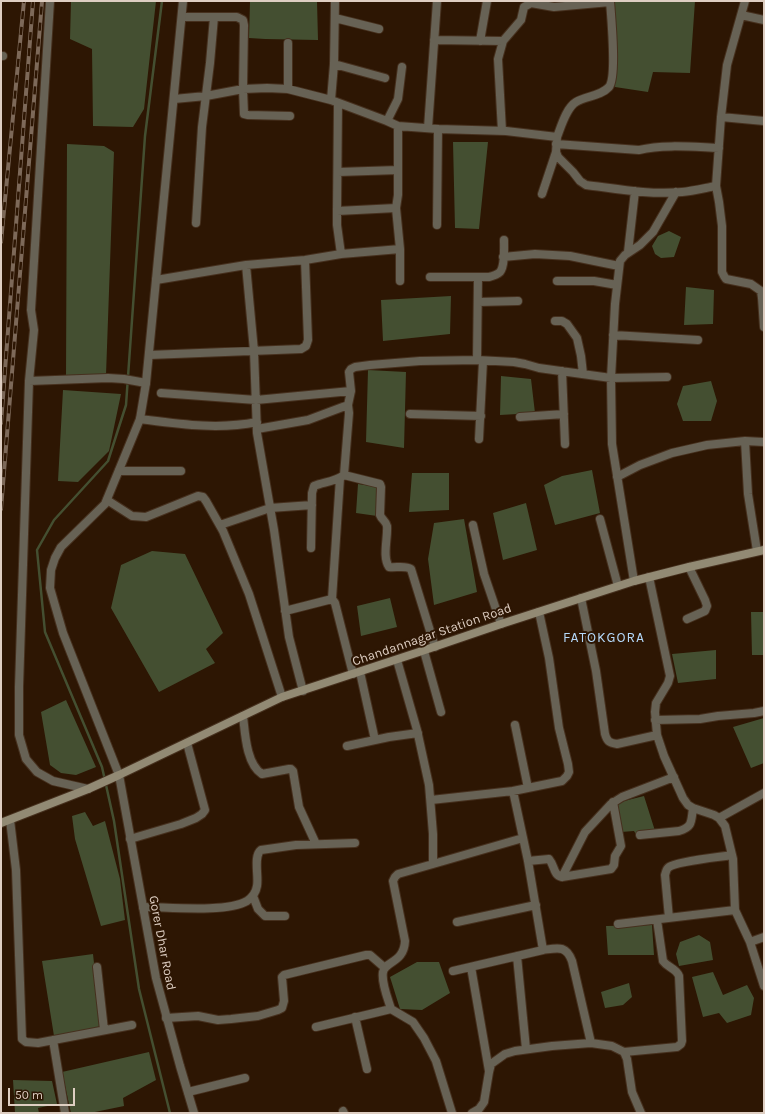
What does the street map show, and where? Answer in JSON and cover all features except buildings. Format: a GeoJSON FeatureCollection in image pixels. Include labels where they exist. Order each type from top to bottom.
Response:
{"type":"FeatureCollection","features":[{"type":"Feature","properties":{"kind":"main road","name":"Chandannagar Station Road"},"geometry":{"type":"LineString","coordinates":[[1,823],[115,777],[282,697],[634,581],[760,550]]}},
{"type":"Feature","properties":{"kind":"street"},"geometry":{"type":"LineString","coordinates":[[50,1],[31,310],[34,330],[29,381],[19,735],[26,759],[37,772],[53,781],[88,789]]}},
{"type":"Feature","properties":{"kind":"street","name":"Gorer Dhar Road"},"geometry":{"type":"LineString","coordinates":[[183,1],[149,354],[140,419],[105,504],[61,547],[55,558],[51,570],[50,588],[63,633],[115,777],[130,839],[156,978],[166,1018],[194,1113]]}},
{"type":"Feature","properties":{"kind":"street"},"geometry":{"type":"LineString","coordinates":[[336,1],[334,64],[338,172],[337,226],[341,254]]}},
{"type":"Feature","properties":{"kind":"street"},"geometry":{"type":"LineString","coordinates":[[428,128],[437,1]]}},
{"type":"Feature","properties":{"kind":"street"},"geometry":{"type":"LineString","coordinates":[[480,41],[487,1]]}},
{"type":"Feature","properties":{"kind":"street"},"geometry":{"type":"LineString","coordinates":[[745,1],[727,65],[716,186],[722,226],[722,272],[726,279],[751,284],[762,290],[764,327]]}},
{"type":"Feature","properties":{"kind":"street"},"geometry":{"type":"LineString","coordinates":[[502,131],[498,59],[503,41],[521,20],[524,7],[532,3],[550,4],[610,2],[613,74],[611,85],[606,90],[598,94],[576,102],[569,109],[556,144],[542,194]]}},
{"type":"Feature","properties":{"kind":"street"},"geometry":{"type":"LineString","coordinates":[[741,15],[764,20]]}},
{"type":"Feature","properties":{"kind":"street"},"geometry":{"type":"LineString","coordinates":[[182,17],[238,17],[243,20],[242,89],[244,114],[290,116]]}},
{"type":"Feature","properties":{"kind":"street"},"geometry":{"type":"LineString","coordinates":[[196,223],[202,127],[214,17]]}},
{"type":"Feature","properties":{"kind":"street"},"geometry":{"type":"LineString","coordinates":[[335,18],[379,29]]}},
{"type":"Feature","properties":{"kind":"street"},"geometry":{"type":"LineString","coordinates":[[434,40],[503,41]]}},
{"type":"Feature","properties":{"kind":"street"},"geometry":{"type":"LineString","coordinates":[[288,43],[288,89]]}},
{"type":"Feature","properties":{"kind":"street"},"geometry":{"type":"LineString","coordinates":[[334,64],[385,78]]}},
{"type":"Feature","properties":{"kind":"street"},"geometry":{"type":"LineString","coordinates":[[387,121],[398,99],[402,67]]}},
{"type":"Feature","properties":{"kind":"street"},"geometry":{"type":"LineString","coordinates":[[174,99],[206,96],[242,89],[288,89],[335,102],[398,126],[502,131],[556,144],[638,150],[653,148],[719,148]]}},
{"type":"Feature","properties":{"kind":"street"},"geometry":{"type":"LineString","coordinates":[[721,118],[764,121]]}},
{"type":"Feature","properties":{"kind":"street"},"geometry":{"type":"LineString","coordinates":[[398,126],[396,208],[400,249],[400,281]]}},
{"type":"Feature","properties":{"kind":"street"},"geometry":{"type":"LineString","coordinates":[[437,225],[438,129]]}},
{"type":"Feature","properties":{"kind":"street"},"geometry":{"type":"LineString","coordinates":[[556,144],[558,157],[580,181],[586,185],[635,191],[676,192],[716,186]]}},
{"type":"Feature","properties":{"kind":"street"},"geometry":{"type":"LineString","coordinates":[[338,172],[398,170]]}},
{"type":"Feature","properties":{"kind":"street"},"geometry":{"type":"LineString","coordinates":[[628,252],[635,191]]}},
{"type":"Feature","properties":{"kind":"street"},"geometry":{"type":"LineString","coordinates":[[634,581],[612,444],[611,378],[619,266],[620,261],[628,252],[640,245],[653,232],[676,192]]}},
{"type":"Feature","properties":{"kind":"street"},"geometry":{"type":"LineString","coordinates":[[337,211],[396,208]]}},
{"type":"Feature","properties":{"kind":"street"},"geometry":{"type":"LineString","coordinates":[[430,277],[489,277],[497,275],[501,271],[504,257],[504,240]]}},
{"type":"Feature","properties":{"kind":"street"},"geometry":{"type":"LineString","coordinates":[[156,280],[246,265],[400,249]]}},
{"type":"Feature","properties":{"kind":"street"},"geometry":{"type":"LineString","coordinates":[[504,257],[535,254],[570,256],[619,266]]}},
{"type":"Feature","properties":{"kind":"street"},"geometry":{"type":"LineString","coordinates":[[149,354],[301,349],[306,346],[308,340],[305,260]]}},
{"type":"Feature","properties":{"kind":"street"},"geometry":{"type":"LineString","coordinates":[[246,265],[254,351],[257,426],[289,637],[303,690]]}},
{"type":"Feature","properties":{"kind":"street"},"geometry":{"type":"LineString","coordinates":[[478,277],[481,416],[479,439]]}},
{"type":"Feature","properties":{"kind":"street"},"geometry":{"type":"LineString","coordinates":[[557,281],[594,281],[617,285]]}},
{"type":"Feature","properties":{"kind":"street"},"geometry":{"type":"LineString","coordinates":[[478,302],[518,301]]}},
{"type":"Feature","properties":{"kind":"street"},"geometry":{"type":"LineString","coordinates":[[555,321],[562,321],[567,324],[576,338],[581,356],[583,374]]}},
{"type":"Feature","properties":{"kind":"street"},"geometry":{"type":"LineString","coordinates":[[613,335],[698,340]]}},
{"type":"Feature","properties":{"kind":"street"},"geometry":{"type":"LineString","coordinates":[[375,740],[357,673],[332,599],[348,405],[351,391],[349,372],[351,369],[370,365],[420,361],[480,361],[514,362],[538,368],[611,378],[667,377]]}},
{"type":"Feature","properties":{"kind":"street"},"geometry":{"type":"LineString","coordinates":[[562,371],[565,444]]}},
{"type":"Feature","properties":{"kind":"street"},"geometry":{"type":"LineString","coordinates":[[29,381],[108,378],[146,383]]}},
{"type":"Feature","properties":{"kind":"street"},"geometry":{"type":"LineString","coordinates":[[162,393],[256,400],[351,391]]}},
{"type":"Feature","properties":{"kind":"street"},"geometry":{"type":"LineString","coordinates":[[140,419],[195,426],[257,426],[308,420],[348,405]]}},
{"type":"Feature","properties":{"kind":"street"},"geometry":{"type":"LineString","coordinates":[[410,414],[481,416]]}},
{"type":"Feature","properties":{"kind":"street"},"geometry":{"type":"LineString","coordinates":[[520,417],[564,414]]}},
{"type":"Feature","properties":{"kind":"street"},"geometry":{"type":"LineString","coordinates":[[617,477],[640,465],[672,453],[707,446],[745,441],[764,442]]}},
{"type":"Feature","properties":{"kind":"street"},"geometry":{"type":"LineString","coordinates":[[745,441],[748,494],[760,550]]}},
{"type":"Feature","properties":{"kind":"street"},"geometry":{"type":"LineString","coordinates":[[119,471],[181,472]]}},
{"type":"Feature","properties":{"kind":"street"},"geometry":{"type":"LineString","coordinates":[[311,548],[312,493],[314,486],[342,477],[380,484],[380,516],[386,521],[387,527],[387,565],[389,568],[410,567],[435,647]]}},
{"type":"Feature","properties":{"kind":"street"},"geometry":{"type":"LineString","coordinates":[[107,500],[132,516],[146,517],[198,496],[203,497],[220,525],[249,594],[282,697]]}},
{"type":"Feature","properties":{"kind":"street"},"geometry":{"type":"LineString","coordinates":[[220,525],[270,508],[312,505]]}},
{"type":"Feature","properties":{"kind":"street"},"geometry":{"type":"LineString","coordinates":[[600,519],[618,586]]}},
{"type":"Feature","properties":{"kind":"street"},"geometry":{"type":"LineString","coordinates":[[473,525],[484,574],[501,624]]}},
{"type":"Feature","properties":{"kind":"street"},"geometry":{"type":"LineString","coordinates":[[687,619],[706,611],[707,606],[690,567]]}},
{"type":"Feature","properties":{"kind":"street"},"geometry":{"type":"LineString","coordinates":[[649,577],[670,676],[668,683],[656,703],[655,720],[657,735],[664,756],[683,798],[688,805],[714,815],[719,818],[725,826],[732,855],[735,910],[750,942],[764,986]]}},
{"type":"Feature","properties":{"kind":"street"},"geometry":{"type":"LineString","coordinates":[[581,598],[596,671],[607,741],[617,744],[657,735]]}},
{"type":"Feature","properties":{"kind":"street"},"geometry":{"type":"LineString","coordinates":[[285,611],[332,599]]}},
{"type":"Feature","properties":{"kind":"street"},"geometry":{"type":"LineString","coordinates":[[431,800],[513,791],[557,782],[567,776],[569,772],[568,764],[559,728],[549,658],[539,612]]}},
{"type":"Feature","properties":{"kind":"street"},"geometry":{"type":"LineString","coordinates":[[424,651],[441,712]]}},
{"type":"Feature","properties":{"kind":"street"},"geometry":{"type":"LineString","coordinates":[[397,660],[418,733],[430,785],[433,864]]}},
{"type":"Feature","properties":{"kind":"street"},"geometry":{"type":"LineString","coordinates":[[655,720],[700,719],[764,711]]}},
{"type":"Feature","properties":{"kind":"street"},"geometry":{"type":"LineString","coordinates":[[243,716],[248,750],[258,771],[262,774],[291,769],[293,771],[299,807],[316,844]]}},
{"type":"Feature","properties":{"kind":"street"},"geometry":{"type":"LineString","coordinates":[[515,725],[528,788]]}},
{"type":"Feature","properties":{"kind":"street"},"geometry":{"type":"LineString","coordinates":[[347,746],[418,733]]}},
{"type":"Feature","properties":{"kind":"street"},"geometry":{"type":"LineString","coordinates":[[130,839],[181,824],[196,818],[205,810],[187,743]]}},
{"type":"Feature","properties":{"kind":"street"},"geometry":{"type":"LineString","coordinates":[[562,877],[585,832],[613,802],[622,797],[674,777]]}},
{"type":"Feature","properties":{"kind":"street"},"geometry":{"type":"LineString","coordinates":[[513,791],[528,861],[543,950]]}},
{"type":"Feature","properties":{"kind":"street"},"geometry":{"type":"LineString","coordinates":[[719,818],[764,793]]}},
{"type":"Feature","properties":{"kind":"street"},"geometry":{"type":"LineString","coordinates":[[528,861],[549,860],[552,862],[558,876],[562,877],[606,871],[613,868],[615,856],[621,846],[613,802]]}},
{"type":"Feature","properties":{"kind":"street"},"geometry":{"type":"LineString","coordinates":[[640,835],[679,831],[689,827],[693,808]]}},
{"type":"Feature","properties":{"kind":"street"},"geometry":{"type":"LineString","coordinates":[[10,820],[16,870],[22,1039],[32,1044],[132,1025]]}},
{"type":"Feature","properties":{"kind":"street"},"geometry":{"type":"LineString","coordinates":[[452,1113],[436,1062],[424,1038],[413,1022],[391,1009],[383,979],[383,971],[385,968],[401,955],[405,948],[405,941],[393,881],[394,877],[398,874],[523,838]]}},
{"type":"Feature","properties":{"kind":"street"},"geometry":{"type":"LineString","coordinates":[[143,907],[215,908],[236,905],[247,901],[257,890],[257,856],[258,853],[265,849],[296,845],[354,843]]}},
{"type":"Feature","properties":{"kind":"street"},"geometry":{"type":"LineString","coordinates":[[669,918],[665,875],[666,870],[669,867],[689,861],[732,855]]}},
{"type":"Feature","properties":{"kind":"street"},"geometry":{"type":"LineString","coordinates":[[253,896],[258,909],[265,916],[285,916]]}},
{"type":"Feature","properties":{"kind":"street"},"geometry":{"type":"LineString","coordinates":[[457,922],[536,905]]}},
{"type":"Feature","properties":{"kind":"street"},"geometry":{"type":"LineString","coordinates":[[618,924],[735,910]]}},
{"type":"Feature","properties":{"kind":"street"},"geometry":{"type":"LineString","coordinates":[[472,1113],[479,1109],[484,1102],[491,1064],[504,1054],[552,1046],[591,1042],[612,1046],[624,1052],[677,1047],[681,1044],[679,976],[676,970],[666,965],[663,961],[657,920]]}},
{"type":"Feature","properties":{"kind":"street"},"geometry":{"type":"LineString","coordinates":[[750,942],[764,937]]}},
{"type":"Feature","properties":{"kind":"street"},"geometry":{"type":"LineString","coordinates":[[453,971],[543,950],[557,948],[565,949],[570,954],[572,961],[591,1042]]}},
{"type":"Feature","properties":{"kind":"street"},"geometry":{"type":"LineString","coordinates":[[166,1018],[198,1016],[218,1020],[258,1016],[282,1008],[284,1001],[282,977],[284,975],[366,955],[370,955],[385,968]]}},
{"type":"Feature","properties":{"kind":"street"},"geometry":{"type":"LineString","coordinates":[[517,956],[526,1050]]}},
{"type":"Feature","properties":{"kind":"street"},"geometry":{"type":"LineString","coordinates":[[98,967],[104,1030]]}},
{"type":"Feature","properties":{"kind":"street"},"geometry":{"type":"LineString","coordinates":[[471,967],[489,1072]]}},
{"type":"Feature","properties":{"kind":"street"},"geometry":{"type":"LineString","coordinates":[[316,1027],[391,1009]]}},
{"type":"Feature","properties":{"kind":"street"},"geometry":{"type":"LineString","coordinates":[[355,1018],[367,1069]]}},
{"type":"Feature","properties":{"kind":"street"},"geometry":{"type":"LineString","coordinates":[[53,1040],[65,1113]]}},
{"type":"Feature","properties":{"kind":"street"},"geometry":{"type":"LineString","coordinates":[[624,1052],[627,1058],[632,1092],[641,1113]]}},
{"type":"Feature","properties":{"kind":"street"},"geometry":{"type":"LineString","coordinates":[[188,1092],[244,1078]]}},
{"type":"Feature","properties":{"kind":"shaded area"},"geometry":{"type":"Polygon","coordinates":[[[71,1],[156,1],[144,109],[133,127],[93,126],[92,49],[70,39],[71,1]]]}},
{"type":"Feature","properties":{"kind":"shaded area"},"geometry":{"type":"Polygon","coordinates":[[[250,1],[317,1],[318,40],[249,38],[250,1]]]}},
{"type":"Feature","properties":{"kind":"shaded area"},"geometry":{"type":"Polygon","coordinates":[[[614,1],[695,1],[690,73],[653,72],[648,92],[615,87],[614,1]]]}},
{"type":"Feature","properties":{"kind":"shaded area"},"geometry":{"type":"Polygon","coordinates":[[[453,142],[488,142],[479,229],[455,228],[453,142]]]}},
{"type":"Feature","properties":{"kind":"shaded area"},"geometry":{"type":"Polygon","coordinates":[[[67,144],[104,146],[114,152],[106,375],[66,376],[67,144]]]}},
{"type":"Feature","properties":{"kind":"shaded area"},"geometry":{"type":"Polygon","coordinates":[[[669,231],[681,237],[674,257],[661,258],[655,254],[652,246],[658,236],[669,231]]]}},
{"type":"Feature","properties":{"kind":"shaded area"},"geometry":{"type":"Polygon","coordinates":[[[686,287],[714,290],[713,324],[684,325],[686,287]]]}},
{"type":"Feature","properties":{"kind":"shaded area"},"geometry":{"type":"Polygon","coordinates":[[[451,296],[450,334],[383,341],[381,300],[451,296]]]}},
{"type":"Feature","properties":{"kind":"shaded area"},"geometry":{"type":"Polygon","coordinates":[[[368,370],[406,372],[404,448],[366,442],[368,370]]]}},
{"type":"Feature","properties":{"kind":"shaded area"},"geometry":{"type":"Polygon","coordinates":[[[501,376],[531,379],[535,413],[500,415],[501,376]]]}},
{"type":"Feature","properties":{"kind":"shaded area"},"geometry":{"type":"Polygon","coordinates":[[[711,381],[717,401],[711,421],[683,421],[677,404],[683,386],[711,381]]]}},
{"type":"Feature","properties":{"kind":"shaded area"},"geometry":{"type":"Polygon","coordinates":[[[63,390],[121,394],[109,451],[78,482],[58,481],[63,390]]]}},
{"type":"Feature","properties":{"kind":"shaded area"},"geometry":{"type":"Polygon","coordinates":[[[592,470],[600,513],[555,525],[544,485],[562,476],[592,470]]]}},
{"type":"Feature","properties":{"kind":"shaded area"},"geometry":{"type":"Polygon","coordinates":[[[412,473],[449,473],[449,510],[409,512],[412,473]]]}},
{"type":"Feature","properties":{"kind":"shaded area"},"geometry":{"type":"Polygon","coordinates":[[[358,484],[379,487],[377,516],[356,513],[358,484]]]}},
{"type":"Feature","properties":{"kind":"shaded area"},"geometry":{"type":"Polygon","coordinates":[[[526,503],[537,550],[503,560],[493,513],[526,503]]]}},
{"type":"Feature","properties":{"kind":"shaded area"},"geometry":{"type":"Polygon","coordinates":[[[464,519],[477,592],[434,605],[428,559],[434,523],[464,519]]]}},
{"type":"Feature","properties":{"kind":"shaded area"},"geometry":{"type":"Polygon","coordinates":[[[152,551],[185,554],[223,633],[206,649],[215,663],[159,692],[111,608],[121,565],[152,551]]]}},
{"type":"Feature","properties":{"kind":"shaded area"},"geometry":{"type":"Polygon","coordinates":[[[390,598],[397,627],[361,636],[357,606],[390,598]]]}},
{"type":"Feature","properties":{"kind":"shaded area"},"geometry":{"type":"Polygon","coordinates":[[[751,612],[764,612],[764,655],[752,655],[751,612]]]}},
{"type":"Feature","properties":{"kind":"shaded area"},"geometry":{"type":"Polygon","coordinates":[[[716,650],[716,679],[678,683],[672,654],[716,650]]]}},
{"type":"Feature","properties":{"kind":"shaded area"},"geometry":{"type":"Polygon","coordinates":[[[66,700],[96,767],[76,775],[61,773],[50,765],[41,712],[66,700]]]}},
{"type":"Feature","properties":{"kind":"shaded area"},"geometry":{"type":"Polygon","coordinates":[[[764,718],[764,763],[751,768],[733,727],[764,718]]]}},
{"type":"Feature","properties":{"kind":"shaded area"},"geometry":{"type":"Polygon","coordinates":[[[644,796],[656,834],[638,838],[634,831],[621,832],[616,803],[644,796]]]}},
{"type":"Feature","properties":{"kind":"shaded area"},"geometry":{"type":"Polygon","coordinates":[[[85,812],[93,826],[105,821],[120,879],[125,920],[101,926],[75,839],[72,816],[85,812]]]}},
{"type":"Feature","properties":{"kind":"shaded area"},"geometry":{"type":"Polygon","coordinates":[[[652,925],[654,955],[608,955],[606,926],[652,925]]]}},
{"type":"Feature","properties":{"kind":"shaded area"},"geometry":{"type":"Polygon","coordinates":[[[699,935],[710,942],[713,960],[679,966],[676,954],[680,942],[699,935]]]}},
{"type":"Feature","properties":{"kind":"shaded area"},"geometry":{"type":"Polygon","coordinates":[[[93,954],[101,1027],[54,1036],[42,961],[93,954]]]}},
{"type":"Feature","properties":{"kind":"shaded area"},"geometry":{"type":"Polygon","coordinates":[[[417,962],[439,962],[450,993],[422,1010],[400,1009],[390,977],[417,962]]]}},
{"type":"Feature","properties":{"kind":"shaded area"},"geometry":{"type":"Polygon","coordinates":[[[713,972],[723,995],[747,985],[754,998],[751,1015],[727,1023],[719,1013],[703,1017],[692,977],[713,972]]]}},
{"type":"Feature","properties":{"kind":"shaded area"},"geometry":{"type":"Polygon","coordinates":[[[629,983],[632,997],[623,1005],[605,1008],[601,992],[629,983]]]}},
{"type":"Feature","properties":{"kind":"shaded area"},"geometry":{"type":"Polygon","coordinates":[[[149,1052],[156,1080],[123,1098],[124,1106],[90,1113],[71,1113],[62,1072],[149,1052]]]}},
{"type":"Feature","properties":{"kind":"shaded area"},"geometry":{"type":"Polygon","coordinates":[[[13,1080],[52,1081],[57,1104],[38,1108],[39,1113],[15,1113],[13,1080]]]}},
{"type":"Feature","properties":{"kind":"waterway"},"geometry":{"type":"LineString","coordinates":[[162,1],[145,136],[126,405],[108,461],[54,520],[37,550],[45,632],[102,767],[114,821],[139,989],[170,1113]]}},
{"type":"Feature","properties":{"kind":"railway"},"geometry":{"type":"LineString","coordinates":[[1,242],[24,1]]}},
{"type":"Feature","properties":{"kind":"railway"},"geometry":{"type":"LineString","coordinates":[[1,423],[33,1]]}},
{"type":"Feature","properties":{"kind":"railway"},"geometry":{"type":"LineString","coordinates":[[1,509],[42,1]]}},
{"type":"Feature","properties":{"kind":"district","name":"FATOKGORA"},"geometry":{"type":"Point","coordinates":[604,638]}}]}
